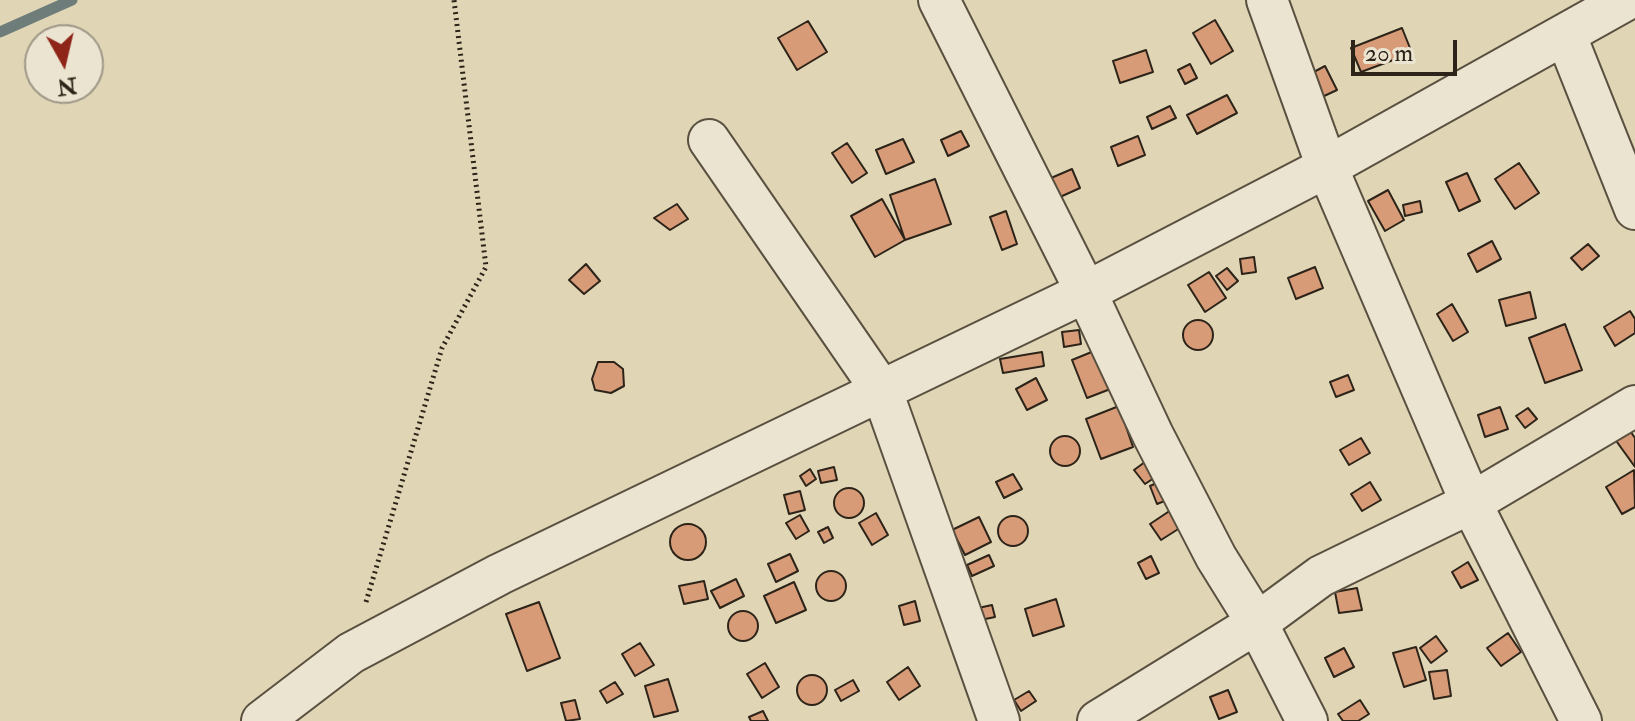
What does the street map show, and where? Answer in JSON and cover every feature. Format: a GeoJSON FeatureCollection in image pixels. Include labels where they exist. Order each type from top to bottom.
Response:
{"type":"FeatureCollection","features":[{"type":"Feature","properties":{"kind":"street"},"geometry":{"type":"LineString","coordinates":[[939,0],[1202,530],[1257,623],[1307,721]]}},
{"type":"Feature","properties":{"kind":"street"},"geometry":{"type":"LineString","coordinates":[[1267,0],[1327,167],[1471,503],[1581,721]]}},
{"type":"Feature","properties":{"kind":"street"},"geometry":{"type":"LineString","coordinates":[[262,721],[351,653],[500,574],[1086,292],[1327,167],[1626,0]]}},
{"type":"Feature","properties":{"kind":"street"},"geometry":{"type":"LineString","coordinates":[[1566,36],[1635,209]]}},
{"type":"Feature","properties":{"kind":"street"},"geometry":{"type":"LineString","coordinates":[[709,140],[882,391],[999,721]]}},
{"type":"Feature","properties":{"kind":"street"},"geometry":{"type":"LineString","coordinates":[[1098,721],[1257,623],[1321,576],[1471,503],[1635,406]]}},
{"type":"Feature","properties":{"kind":"path"},"geometry":{"type":"LineString","coordinates":[[351,653],[442,348],[486,267],[454,0]]}},
{"type":"Feature","properties":{"kind":"building"},"geometry":{"type":"Polygon","coordinates":[[[1215,20],[1233,51],[1211,64],[1193,33],[1215,20]]]}},
{"type":"Feature","properties":{"kind":"building"},"geometry":{"type":"Polygon","coordinates":[[[808,21],[827,52],[797,70],[778,38],[808,21]]]}},
{"type":"Feature","properties":{"kind":"building"},"geometry":{"type":"Polygon","coordinates":[[[1402,28],[1412,53],[1361,72],[1351,48],[1402,28]]]}},
{"type":"Feature","properties":{"kind":"building"},"geometry":{"type":"Polygon","coordinates":[[[1146,50],[1153,72],[1120,83],[1113,61],[1146,50]]]}},
{"type":"Feature","properties":{"kind":"building"},"geometry":{"type":"Polygon","coordinates":[[[1190,64],[1197,78],[1185,84],[1178,70],[1190,64]]]}},
{"type":"Feature","properties":{"kind":"building"},"geometry":{"type":"Polygon","coordinates":[[[1325,66],[1337,90],[1322,97],[1310,74],[1325,66]]]}},
{"type":"Feature","properties":{"kind":"building"},"geometry":{"type":"Polygon","coordinates":[[[1227,95],[1237,113],[1197,134],[1187,115],[1227,95]]]}},
{"type":"Feature","properties":{"kind":"building"},"geometry":{"type":"Polygon","coordinates":[[[1170,106],[1176,118],[1152,129],[1147,117],[1170,106]]]}},
{"type":"Feature","properties":{"kind":"building"},"geometry":{"type":"Polygon","coordinates":[[[961,131],[969,146],[948,156],[941,140],[961,131]]]}},
{"type":"Feature","properties":{"kind":"building"},"geometry":{"type":"Polygon","coordinates":[[[1138,136],[1145,155],[1118,166],[1111,147],[1138,136]]]}},
{"type":"Feature","properties":{"kind":"building"},"geometry":{"type":"Polygon","coordinates":[[[903,139],[914,162],[886,174],[876,150],[903,139]]]}},
{"type":"Feature","properties":{"kind":"building"},"geometry":{"type":"Polygon","coordinates":[[[847,143],[867,173],[852,183],[832,153],[847,143]]]}},
{"type":"Feature","properties":{"kind":"building"},"geometry":{"type":"Polygon","coordinates":[[[1519,163],[1539,193],[1515,209],[1495,179],[1519,163]]]}},
{"type":"Feature","properties":{"kind":"building"},"geometry":{"type":"Polygon","coordinates":[[[1072,169],[1080,188],[1060,197],[1051,178],[1072,169]]]}},
{"type":"Feature","properties":{"kind":"building"},"geometry":{"type":"Polygon","coordinates":[[[1467,173],[1480,201],[1459,211],[1446,182],[1467,173]]]}},
{"type":"Feature","properties":{"kind":"building"},"geometry":{"type":"Polygon","coordinates":[[[935,179],[951,224],[905,240],[890,195],[935,179]]]}},
{"type":"Feature","properties":{"kind":"building"},"geometry":{"type":"Polygon","coordinates":[[[1388,190],[1404,220],[1385,231],[1368,201],[1388,190]]]}},
{"type":"Feature","properties":{"kind":"building"},"geometry":{"type":"Polygon","coordinates":[[[882,199],[905,240],[875,257],[851,216],[882,199]]]}},
{"type":"Feature","properties":{"kind":"building"},"geometry":{"type":"Polygon","coordinates":[[[1420,201],[1422,212],[1405,216],[1403,205],[1420,201]]]}},
{"type":"Feature","properties":{"kind":"building"},"geometry":{"type":"Polygon","coordinates":[[[677,204],[688,219],[670,230],[654,218],[677,204]]]}},
{"type":"Feature","properties":{"kind":"building"},"geometry":{"type":"Polygon","coordinates":[[[1006,211],[1017,244],[1002,250],[990,217],[1006,211]]]}},
{"type":"Feature","properties":{"kind":"building"},"geometry":{"type":"Polygon","coordinates":[[[1492,241],[1501,259],[1477,272],[1468,254],[1492,241]]]}},
{"type":"Feature","properties":{"kind":"building"},"geometry":{"type":"Polygon","coordinates":[[[1588,244],[1599,256],[1582,270],[1571,258],[1588,244]]]}},
{"type":"Feature","properties":{"kind":"building"},"geometry":{"type":"Polygon","coordinates":[[[1254,257],[1256,272],[1242,274],[1240,259],[1254,257]]]}},
{"type":"Feature","properties":{"kind":"building"},"geometry":{"type":"Polygon","coordinates":[[[586,264],[600,281],[584,294],[569,280],[586,264]]]}},
{"type":"Feature","properties":{"kind":"building"},"geometry":{"type":"Polygon","coordinates":[[[1315,267],[1323,288],[1296,299],[1288,278],[1315,267]]]}},
{"type":"Feature","properties":{"kind":"building"},"geometry":{"type":"Polygon","coordinates":[[[1227,268],[1238,281],[1227,290],[1216,276],[1227,268]]]}},
{"type":"Feature","properties":{"kind":"building"},"geometry":{"type":"Polygon","coordinates":[[[1209,272],[1226,298],[1205,312],[1188,285],[1209,272]]]}},
{"type":"Feature","properties":{"kind":"building"},"geometry":{"type":"Polygon","coordinates":[[[1530,292],[1536,318],[1506,326],[1499,300],[1530,292]]]}},
{"type":"Feature","properties":{"kind":"building"},"geometry":{"type":"Polygon","coordinates":[[[1452,304],[1468,332],[1453,341],[1437,314],[1452,304]]]}},
{"type":"Feature","properties":{"kind":"building"},"geometry":{"type":"Polygon","coordinates":[[[1630,311],[1635,319],[1635,333],[1615,346],[1604,327],[1630,311]]]}},
{"type":"Feature","properties":{"kind":"building"},"geometry":{"type":"Polygon","coordinates":[[[1198,320],[1204,321],[1212,329],[1212,341],[1204,349],[1198,350],[1192,349],[1184,341],[1183,335],[1184,329],[1192,321],[1198,320]]]}},
{"type":"Feature","properties":{"kind":"building"},"geometry":{"type":"Polygon","coordinates":[[[1565,324],[1582,370],[1545,383],[1529,338],[1565,324]]]}},
{"type":"Feature","properties":{"kind":"building"},"geometry":{"type":"Polygon","coordinates":[[[1079,330],[1081,344],[1064,347],[1062,332],[1079,330]]]}},
{"type":"Feature","properties":{"kind":"building"},"geometry":{"type":"Polygon","coordinates":[[[1099,349],[1113,388],[1087,398],[1072,360],[1099,349]]]}},
{"type":"Feature","properties":{"kind":"building"},"geometry":{"type":"Polygon","coordinates":[[[1042,352],[1044,366],[1003,373],[1000,359],[1042,352]]]}},
{"type":"Feature","properties":{"kind":"building"},"geometry":{"type":"Polygon","coordinates":[[[598,362],[614,362],[623,369],[624,386],[611,393],[595,390],[592,379],[598,362]]]}},
{"type":"Feature","properties":{"kind":"building"},"geometry":{"type":"Polygon","coordinates":[[[1348,375],[1354,390],[1336,397],[1330,382],[1348,375]]]}},
{"type":"Feature","properties":{"kind":"building"},"geometry":{"type":"Polygon","coordinates":[[[1036,378],[1047,400],[1027,410],[1016,389],[1036,378]]]}},
{"type":"Feature","properties":{"kind":"building"},"geometry":{"type":"Polygon","coordinates":[[[1119,406],[1133,447],[1101,459],[1086,419],[1119,406]]]}},
{"type":"Feature","properties":{"kind":"building"},"geometry":{"type":"Polygon","coordinates":[[[1500,407],[1508,429],[1485,437],[1478,415],[1500,407]]]}},
{"type":"Feature","properties":{"kind":"building"},"geometry":{"type":"Polygon","coordinates":[[[1528,408],[1537,419],[1525,428],[1516,416],[1528,408]]]}},
{"type":"Feature","properties":{"kind":"building"},"geometry":{"type":"Polygon","coordinates":[[[1623,421],[1635,438],[1635,467],[1609,431],[1623,421]]]}},
{"type":"Feature","properties":{"kind":"building"},"geometry":{"type":"Polygon","coordinates":[[[1065,436],[1071,437],[1079,445],[1079,457],[1071,465],[1065,466],[1059,465],[1051,457],[1050,451],[1051,445],[1059,437],[1065,436]]]}},
{"type":"Feature","properties":{"kind":"building"},"geometry":{"type":"Polygon","coordinates":[[[1361,438],[1370,453],[1349,465],[1340,450],[1361,438]]]}},
{"type":"Feature","properties":{"kind":"building"},"geometry":{"type":"Polygon","coordinates":[[[1149,459],[1160,474],[1145,484],[1134,470],[1149,459]]]}},
{"type":"Feature","properties":{"kind":"building"},"geometry":{"type":"Polygon","coordinates":[[[834,467],[837,480],[821,483],[818,471],[834,467]]]}},
{"type":"Feature","properties":{"kind":"building"},"geometry":{"type":"Polygon","coordinates":[[[810,469],[816,479],[806,486],[800,476],[810,469]]]}},
{"type":"Feature","properties":{"kind":"building"},"geometry":{"type":"Polygon","coordinates":[[[1634,470],[1635,507],[1622,514],[1606,487],[1634,470]]]}},
{"type":"Feature","properties":{"kind":"building"},"geometry":{"type":"Polygon","coordinates":[[[1013,474],[1022,489],[1004,498],[996,482],[1013,474]]]}},
{"type":"Feature","properties":{"kind":"building"},"geometry":{"type":"Polygon","coordinates":[[[1159,482],[1167,500],[1157,504],[1150,486],[1159,482]]]}},
{"type":"Feature","properties":{"kind":"building"},"geometry":{"type":"Polygon","coordinates":[[[1370,482],[1381,500],[1362,511],[1351,494],[1370,482]]]}},
{"type":"Feature","properties":{"kind":"building"},"geometry":{"type":"Polygon","coordinates":[[[849,488],[855,489],[863,497],[863,509],[855,517],[849,518],[843,517],[835,509],[834,503],[835,497],[843,489],[849,488]]]}},
{"type":"Feature","properties":{"kind":"building"},"geometry":{"type":"Polygon","coordinates":[[[800,491],[805,510],[789,514],[784,495],[800,491]]]}},
{"type":"Feature","properties":{"kind":"building"},"geometry":{"type":"Polygon","coordinates":[[[1171,510],[1183,526],[1161,540],[1150,524],[1171,510]]]}},
{"type":"Feature","properties":{"kind":"building"},"geometry":{"type":"Polygon","coordinates":[[[876,513],[888,535],[872,545],[859,523],[876,513]]]}},
{"type":"Feature","properties":{"kind":"building"},"geometry":{"type":"Polygon","coordinates":[[[800,515],[809,531],[796,539],[786,523],[800,515]]]}},
{"type":"Feature","properties":{"kind":"building"},"geometry":{"type":"Polygon","coordinates":[[[1013,516],[1019,517],[1027,525],[1027,537],[1019,545],[1013,546],[1007,545],[999,537],[998,531],[999,525],[1007,517],[1013,516]]]}},
{"type":"Feature","properties":{"kind":"building"},"geometry":{"type":"Polygon","coordinates":[[[979,517],[991,542],[965,555],[952,530],[979,517]]]}},
{"type":"Feature","properties":{"kind":"building"},"geometry":{"type":"Polygon","coordinates":[[[688,524],[701,529],[706,542],[701,555],[688,560],[675,555],[670,542],[675,529],[688,524]]]}},
{"type":"Feature","properties":{"kind":"building"},"geometry":{"type":"Polygon","coordinates":[[[828,527],[833,538],[824,543],[818,532],[828,527]]]}},
{"type":"Feature","properties":{"kind":"building"},"geometry":{"type":"Polygon","coordinates":[[[790,554],[798,571],[776,582],[768,564],[790,554]]]}},
{"type":"Feature","properties":{"kind":"building"},"geometry":{"type":"Polygon","coordinates":[[[989,555],[994,566],[972,576],[967,565],[989,555]]]}},
{"type":"Feature","properties":{"kind":"building"},"geometry":{"type":"Polygon","coordinates":[[[1151,556],[1159,573],[1146,579],[1138,563],[1151,556]]]}},
{"type":"Feature","properties":{"kind":"building"},"geometry":{"type":"Polygon","coordinates":[[[1468,562],[1478,580],[1461,588],[1452,572],[1468,562]]]}},
{"type":"Feature","properties":{"kind":"building"},"geometry":{"type":"Polygon","coordinates":[[[831,571],[837,572],[845,580],[845,592],[837,600],[831,601],[825,600],[817,592],[816,586],[817,580],[825,572],[831,571]]]}},
{"type":"Feature","properties":{"kind":"building"},"geometry":{"type":"Polygon","coordinates":[[[736,579],[744,596],[720,608],[711,591],[736,579]]]}},
{"type":"Feature","properties":{"kind":"building"},"geometry":{"type":"Polygon","coordinates":[[[704,581],[708,599],[684,604],[679,586],[704,581]]]}},
{"type":"Feature","properties":{"kind":"building"},"geometry":{"type":"Polygon","coordinates":[[[794,582],[806,610],[776,623],[764,596],[794,582]]]}},
{"type":"Feature","properties":{"kind":"building"},"geometry":{"type":"Polygon","coordinates":[[[1357,588],[1362,610],[1339,613],[1335,592],[1357,588]]]}},
{"type":"Feature","properties":{"kind":"building"},"geometry":{"type":"Polygon","coordinates":[[[1056,599],[1064,626],[1033,636],[1025,609],[1056,599]]]}},
{"type":"Feature","properties":{"kind":"building"},"geometry":{"type":"Polygon","coordinates":[[[915,601],[920,621],[904,625],[899,606],[915,601]]]}},
{"type":"Feature","properties":{"kind":"building"},"geometry":{"type":"Polygon","coordinates":[[[539,602],[560,658],[527,671],[506,614],[539,602]]]}},
{"type":"Feature","properties":{"kind":"building"},"geometry":{"type":"Polygon","coordinates":[[[992,605],[995,617],[971,622],[969,610],[992,605]]]}},
{"type":"Feature","properties":{"kind":"building"},"geometry":{"type":"Polygon","coordinates":[[[743,611],[749,612],[757,620],[757,632],[749,640],[743,641],[737,640],[729,632],[728,626],[729,620],[737,612],[743,611]]]}},
{"type":"Feature","properties":{"kind":"building"},"geometry":{"type":"Polygon","coordinates":[[[1508,633],[1521,652],[1501,666],[1487,648],[1508,633]]]}},
{"type":"Feature","properties":{"kind":"building"},"geometry":{"type":"Polygon","coordinates":[[[1436,636],[1447,651],[1431,663],[1420,648],[1436,636]]]}},
{"type":"Feature","properties":{"kind":"building"},"geometry":{"type":"Polygon","coordinates":[[[640,643],[654,665],[635,676],[622,654],[640,643]]]}},
{"type":"Feature","properties":{"kind":"building"},"geometry":{"type":"Polygon","coordinates":[[[1416,647],[1426,680],[1404,687],[1393,653],[1416,647]]]}},
{"type":"Feature","properties":{"kind":"building"},"geometry":{"type":"Polygon","coordinates":[[[1344,648],[1354,667],[1334,677],[1325,658],[1344,648]]]}},
{"type":"Feature","properties":{"kind":"building"},"geometry":{"type":"Polygon","coordinates":[[[765,663],[779,687],[762,698],[747,674],[765,663]]]}},
{"type":"Feature","properties":{"kind":"building"},"geometry":{"type":"Polygon","coordinates":[[[908,667],[920,686],[899,700],[887,682],[908,667]]]}},
{"type":"Feature","properties":{"kind":"building"},"geometry":{"type":"Polygon","coordinates":[[[1447,670],[1451,696],[1434,699],[1429,672],[1447,670]]]}},
{"type":"Feature","properties":{"kind":"building"},"geometry":{"type":"Polygon","coordinates":[[[812,675],[818,676],[826,684],[826,696],[818,704],[812,705],[806,704],[798,696],[797,690],[798,684],[806,676],[812,675]]]}},
{"type":"Feature","properties":{"kind":"building"},"geometry":{"type":"Polygon","coordinates":[[[668,679],[678,711],[654,717],[645,686],[668,679]]]}},
{"type":"Feature","properties":{"kind":"building"},"geometry":{"type":"Polygon","coordinates":[[[853,680],[859,691],[841,701],[835,690],[853,680]]]}},
{"type":"Feature","properties":{"kind":"building"},"geometry":{"type":"Polygon","coordinates":[[[615,682],[623,694],[607,703],[600,691],[615,682]]]}},
{"type":"Feature","properties":{"kind":"building"},"geometry":{"type":"Polygon","coordinates":[[[1228,690],[1237,712],[1219,719],[1210,697],[1228,690]]]}},
{"type":"Feature","properties":{"kind":"building"},"geometry":{"type":"Polygon","coordinates":[[[1029,691],[1036,701],[1021,711],[1014,700],[1029,691]]]}},
{"type":"Feature","properties":{"kind":"building"},"geometry":{"type":"Polygon","coordinates":[[[575,700],[580,719],[566,721],[561,703],[575,700]]]}},
{"type":"Feature","properties":{"kind":"building"},"geometry":{"type":"Polygon","coordinates":[[[1360,700],[1369,714],[1358,721],[1343,721],[1338,714],[1360,700]]]}},
{"type":"Feature","properties":{"kind":"building"},"geometry":{"type":"Polygon","coordinates":[[[763,711],[768,721],[751,721],[749,717],[763,711]]]}},
{"type":"Feature","properties":{"kind":"waterway"},"geometry":{"type":"LineString","coordinates":[[0,32],[72,0]]}}]}
